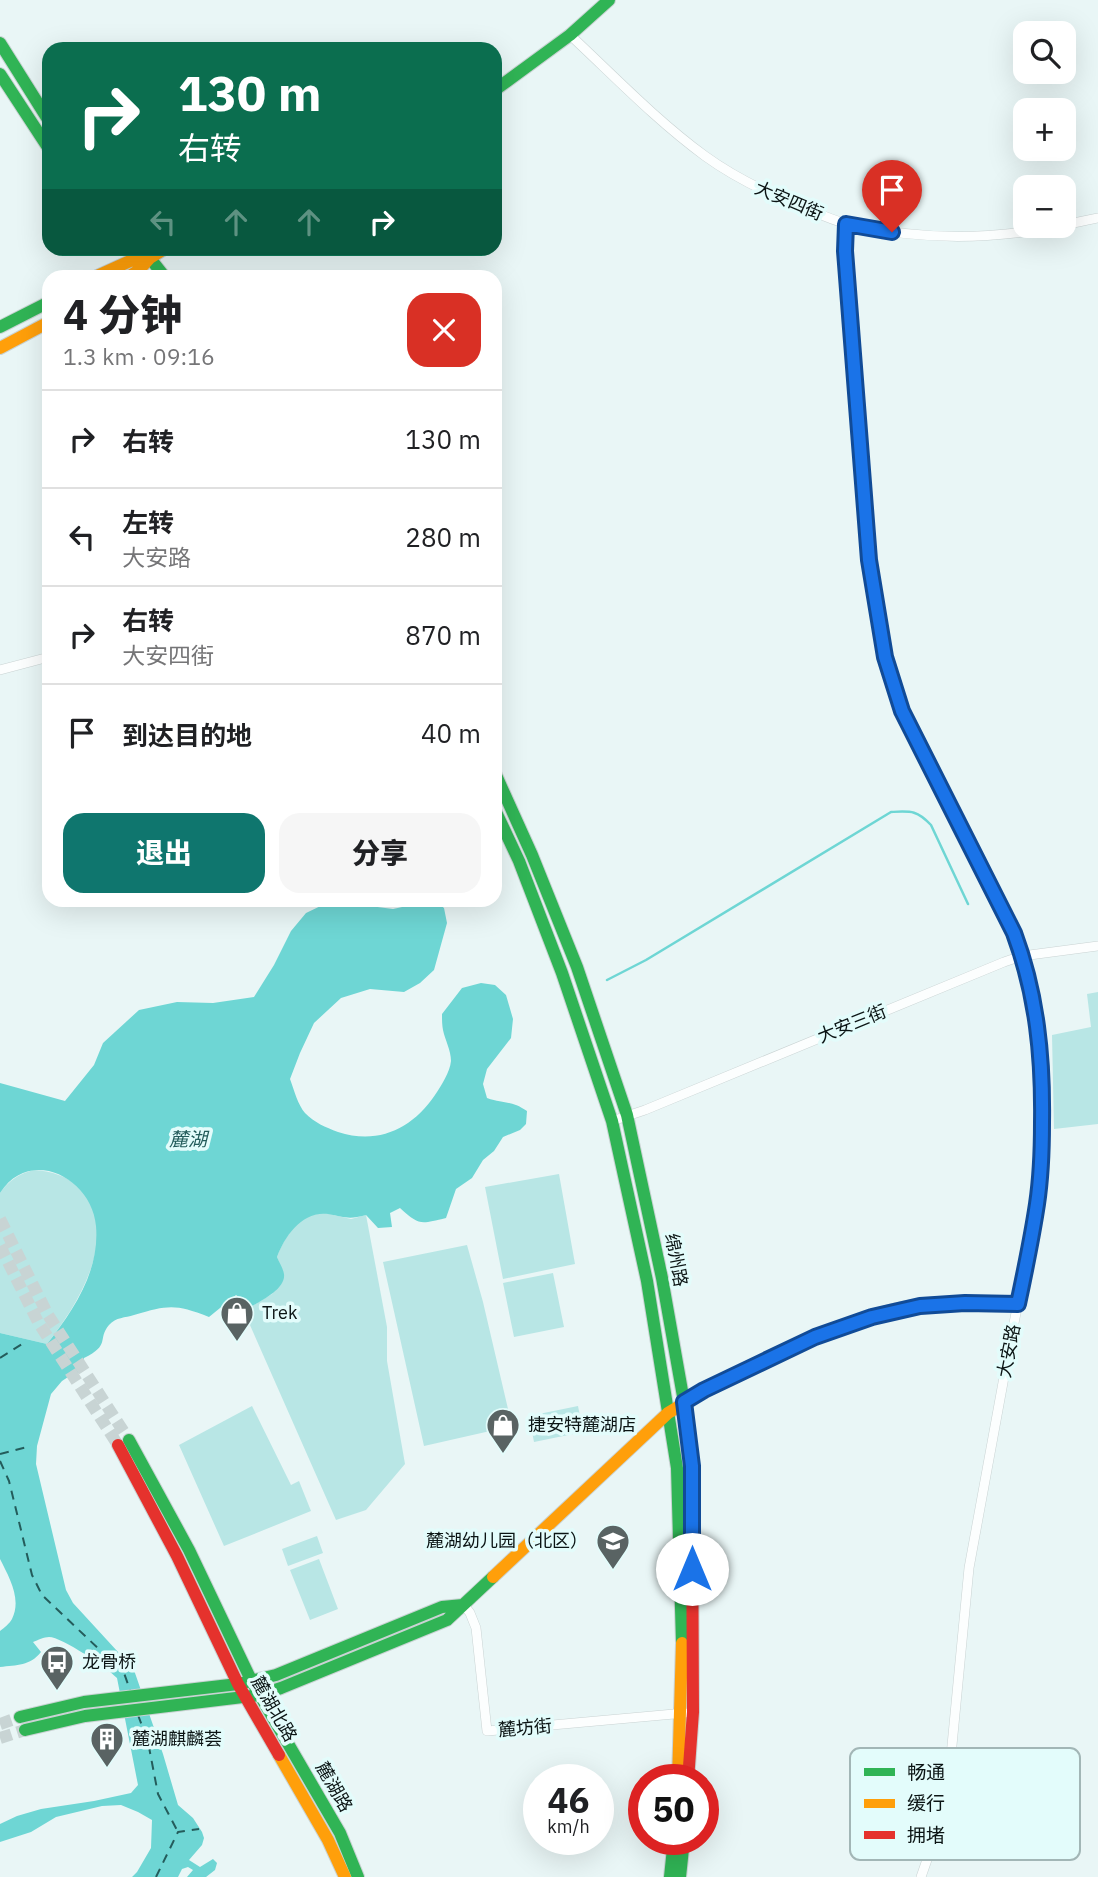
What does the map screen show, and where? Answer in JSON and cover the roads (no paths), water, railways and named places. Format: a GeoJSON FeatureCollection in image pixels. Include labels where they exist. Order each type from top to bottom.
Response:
{"type":"FeatureCollection","features":[{"type":"Feature","properties":{"kind":"street"},"geometry":{"type":"LineString","coordinates":[[570,35],[600,0]]}},
{"type":"Feature","properties":{"kind":"street"},"geometry":{"type":"LineString","coordinates":[[502,85],[570,35],[609,0]]}},
{"type":"Feature","properties":{"kind":"street","name":"大安四街"},"geometry":{"type":"LineString","coordinates":[[570,35],[667,126],[705,156],[742,180],[790,203],[846,224],[892,232],[989,237],[1013,233]]}},
{"type":"Feature","properties":{"kind":"street"},"geometry":{"type":"LineString","coordinates":[[0,43],[42,110]]}},
{"type":"Feature","properties":{"kind":"street"},"geometry":{"type":"LineString","coordinates":[[13,65],[0,73],[42,138]]}},
{"type":"Feature","properties":{"kind":"street","name":"大安四街"},"geometry":{"type":"LineString","coordinates":[[1076,222],[1098,218]]}},
{"type":"Feature","properties":{"kind":"street","name":"大安路"},"geometry":{"type":"LineString","coordinates":[[846,224],[845,251],[869,560],[885,657],[902,711],[1014,933],[1034,998],[1040,1048],[1043,1092],[1042,1161],[1038,1203],[970,1568],[952,1748]]}},
{"type":"Feature","properties":{"kind":"street"},"geometry":{"type":"LineString","coordinates":[[148,256],[159,270]]}},
{"type":"Feature","properties":{"kind":"street"},"geometry":{"type":"LineString","coordinates":[[0,327],[42,306]]}},
{"type":"Feature","properties":{"kind":"street"},"geometry":{"type":"LineString","coordinates":[[0,348],[42,326]]}},
{"type":"Feature","properties":{"kind":"street"},"geometry":{"type":"LineString","coordinates":[[0,669],[42,659]]}},
{"type":"Feature","properties":{"kind":"street","name":"绵州路"},"geometry":{"type":"LineString","coordinates":[[502,789],[577,967],[626,1115],[662,1278],[684,1402],[692,1466],[688,1764]]}},
{"type":"Feature","properties":{"kind":"street","name":"绵州路"},"geometry":{"type":"LineString","coordinates":[[502,825],[519,861],[562,973],[612,1121],[647,1281],[677,1468],[682,1688],[687,1713],[680,1764]]}},
{"type":"Feature","properties":{"kind":"street","name":"大安三街"},"geometry":{"type":"LineString","coordinates":[[612,1121],[645,1110],[1022,956],[1098,946]]}},
{"type":"Feature","properties":{"kind":"street"},"geometry":{"type":"LineString","coordinates":[[20,1717],[84,1702],[153,1707],[260,1695],[447,1620],[668,1413],[704,1390],[815,1337],[872,1317],[920,1306],[1018,1304]]}},
{"type":"Feature","properties":{"kind":"street","name":"麓湖北路"},"geometry":{"type":"LineString","coordinates":[[245,1682],[177,1556],[123,1443],[189,1550],[245,1682],[246,1698],[328,1840],[345,1877]]}},
{"type":"Feature","properties":{"kind":"street"},"geometry":{"type":"LineString","coordinates":[[25,1730],[85,1716],[152,1693],[245,1682],[276,1675],[442,1607],[464,1605]]}},
{"type":"Feature","properties":{"kind":"street","name":"麓坊街"},"geometry":{"type":"LineString","coordinates":[[464,1605],[475,1628],[487,1731],[687,1713]]}},
{"type":"Feature","properties":{"kind":"street","name":"麓湖路"},"geometry":{"type":"LineString","coordinates":[[245,1682],[260,1695],[340,1833],[358,1877]]}},
{"type":"Feature","properties":{"kind":"street"},"geometry":{"type":"LineString","coordinates":[[670,1877],[672,1855]]}},
{"type":"Feature","properties":{"kind":"street"},"geometry":{"type":"LineString","coordinates":[[680,1877],[682,1855]]}},
{"type":"Feature","properties":{"kind":"street","name":"大安路"},"geometry":{"type":"LineString","coordinates":[[921,1877],[927,1860]]}},
{"type":"Feature","properties":{"kind":"water","name":"麓湖"},"geometry":{"type":"Polygon","coordinates":[[[318,907],[444,908],[447,923],[434,970],[420,983],[404,992],[370,989],[341,998],[314,1023],[290,1079],[303,1110],[320,1124],[353,1136],[380,1135],[405,1125],[426,1107],[449,1070],[451,1057],[443,1030],[442,1014],[462,988],[481,983],[495,985],[506,995],[513,1019],[511,1038],[487,1069],[483,1084],[487,1098],[527,1111],[526,1124],[520,1130],[503,1137],[472,1178],[456,1189],[446,1218],[431,1222],[416,1221],[400,1208],[390,1213],[392,1227],[378,1228],[366,1215],[351,1218],[328,1214],[310,1216],[290,1233],[277,1257],[284,1274],[281,1284],[273,1293],[252,1306],[236,1295],[209,1317],[172,1307],[115,1320],[106,1330],[101,1346],[84,1358],[81,1372],[62,1381],[51,1394],[37,1446],[36,1464],[66,1590],[73,1603],[135,1673],[178,1805],[193,1818],[204,1838],[202,1845],[189,1860],[200,1867],[213,1859],[217,1863],[215,1870],[206,1877],[187,1877],[193,1870],[188,1867],[182,1869],[178,1877],[132,1877],[151,1848],[152,1820],[121,1805],[102,1806],[56,1817],[31,1832],[0,1842],[0,1824],[17,1816],[41,1809],[131,1793],[138,1785],[117,1678],[112,1673],[74,1647],[49,1637],[33,1642],[41,1652],[32,1660],[0,1667],[0,1631],[12,1619],[16,1604],[13,1588],[0,1559],[0,1333],[47,1344],[83,1290],[94,1259],[96,1226],[92,1209],[84,1194],[72,1182],[58,1174],[43,1170],[27,1172],[13,1179],[0,1193],[0,1083],[65,1101],[94,1065],[103,1043],[139,1010],[177,1002],[213,1003],[254,997],[291,931],[306,913],[318,907]]]}},
{"type":"Feature","properties":{"kind":"waterway"},"geometry":{"type":"LineString","coordinates":[[607,980],[646,960],[891,812],[913,812],[931,825],[968,904]]}},
{"type":"Feature","properties":{"kind":"tunnel"},"geometry":{"type":"LineString","coordinates":[[0,1219],[48,1315],[129,1440]]}},
{"type":"Feature","properties":{"kind":"tunnel"},"geometry":{"type":"LineString","coordinates":[[0,1246],[38,1322],[118,1445]]}},
{"type":"Feature","properties":{"kind":"tunnel"},"geometry":{"type":"LineString","coordinates":[[0,1724],[20,1717]]}},
{"type":"Feature","properties":{"kind":"tunnel"},"geometry":{"type":"LineString","coordinates":[[0,1738],[25,1730]]}},
{"type":"Feature","properties":{"kind":"place","name":"Trek"},"geometry":{"type":"Point","coordinates":[237,1343]}},
{"type":"Feature","properties":{"kind":"place","name":"捷安特麓湖店"},"geometry":{"type":"Point","coordinates":[503,1455]}},
{"type":"Feature","properties":{"kind":"place","name":"麓湖幼儿园（北区）"},"geometry":{"type":"Point","coordinates":[613,1571]}},
{"type":"Feature","properties":{"kind":"place","name":"龙骨桥"},"geometry":{"type":"Point","coordinates":[57,1692]}},
{"type":"Feature","properties":{"kind":"place","name":"麓湖麒麟荟"},"geometry":{"type":"Point","coordinates":[107,1769]}}]}
